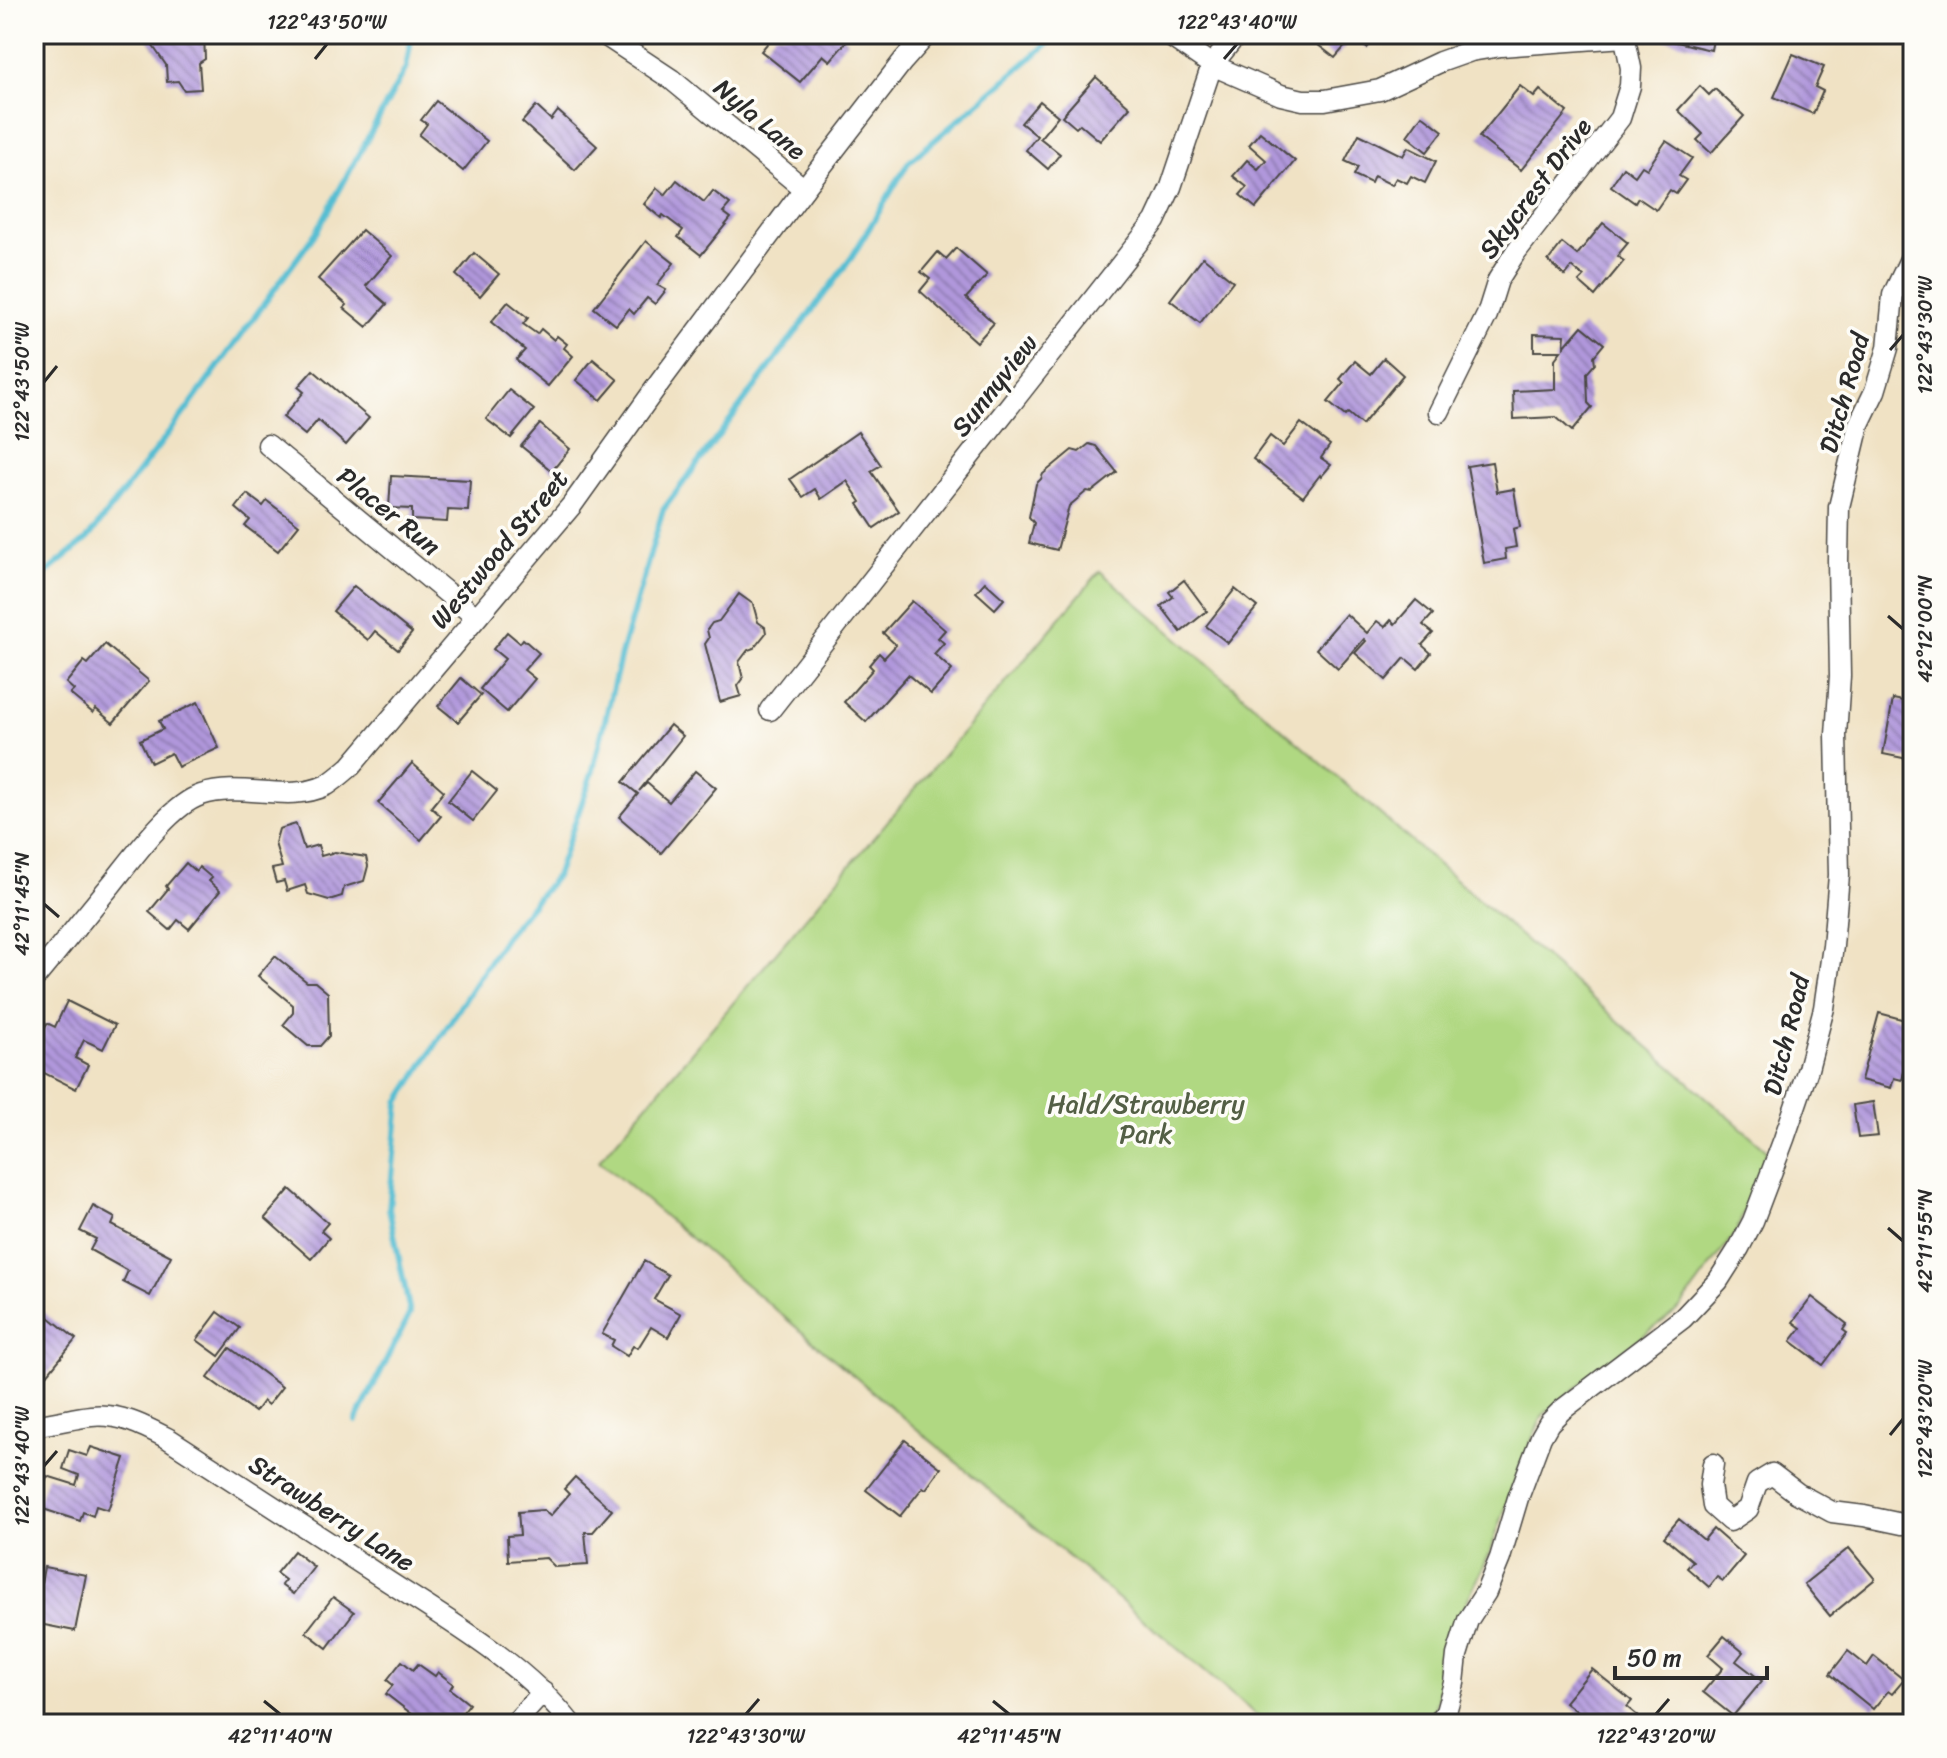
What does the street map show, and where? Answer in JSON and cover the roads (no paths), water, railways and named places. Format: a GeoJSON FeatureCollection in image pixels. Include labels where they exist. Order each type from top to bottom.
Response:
{"type":"FeatureCollection","features":[{"type":"Feature","properties":{"kind":"street","name":"Nyla Lane"},"geometry":{"type":"LineString","coordinates":[[603,34],[671,79],[804,189]]}},
{"type":"Feature","properties":{"kind":"street","name":"Westwood Street"},"geometry":{"type":"LineString","coordinates":[[34,979],[139,850],[178,808],[200,795],[219,791],[245,789],[300,793],[327,785],[351,766],[572,505],[804,189],[927,34]]}},
{"type":"Feature","properties":{"kind":"street"},"geometry":{"type":"LineString","coordinates":[[1167,34],[1212,65],[1281,95],[1303,100],[1325,100],[1380,90],[1471,51],[1624,35]]}},
{"type":"Feature","properties":{"kind":"street"},"geometry":{"type":"LineString","coordinates":[[1212,65],[1237,34]]}},
{"type":"Feature","properties":{"kind":"street","name":"Skycrest Drive"},"geometry":{"type":"LineString","coordinates":[[1439,412],[1487,315],[1498,280],[1515,253],[1620,118],[1630,86],[1631,68],[1624,35]]}},
{"type":"Feature","properties":{"kind":"street","name":"Sunnyview"},"geometry":{"type":"LineString","coordinates":[[770,710],[1155,221],[1171,187],[1212,65]]}},
{"type":"Feature","properties":{"kind":"street","name":"Ditch Road"},"geometry":{"type":"LineString","coordinates":[[1438,1724],[1446,1712],[1457,1655],[1468,1620],[1486,1592],[1500,1558],[1541,1437],[1562,1410],[1683,1318],[1718,1281],[1753,1221],[1808,1069],[1824,1008],[1839,875],[1836,735],[1840,676],[1839,507],[1859,424],[1875,391],[1888,348],[1893,295],[1913,253]]}},
{"type":"Feature","properties":{"kind":"street","name":"Placer Run"},"geometry":{"type":"LineString","coordinates":[[268,445],[476,617]]}},
{"type":"Feature","properties":{"kind":"street","name":"Strawberry Lane"},"geometry":{"type":"LineString","coordinates":[[34,1425],[105,1415],[139,1424],[169,1439],[444,1617],[543,1692],[571,1724]]}},
{"type":"Feature","properties":{"kind":"street"},"geometry":{"type":"LineString","coordinates":[[1713,1464],[1710,1485],[1713,1506],[1730,1521],[1748,1509],[1757,1483],[1772,1474],[1797,1493],[1832,1512],[1902,1524],[1913,1523]]}},
{"type":"Feature","properties":{"kind":"street"},"geometry":{"type":"LineString","coordinates":[[514,1724],[543,1692]]}},
{"type":"Feature","properties":{"kind":"waterway"},"geometry":{"type":"LineString","coordinates":[[34,583],[88,538],[188,408],[317,231],[406,68],[412,34]]}},
{"type":"Feature","properties":{"kind":"waterway"},"geometry":{"type":"LineString","coordinates":[[356,1421],[410,1313],[389,1209],[399,1102],[505,937],[556,876],[592,774],[621,654],[663,510],[852,257],[908,163],[1059,34]]}},
{"type":"Feature","properties":{"kind":"park label","name":"Hald/Strawberry Park"},"geometry":{"type":"Point","coordinates":[1146,1119]}}]}
